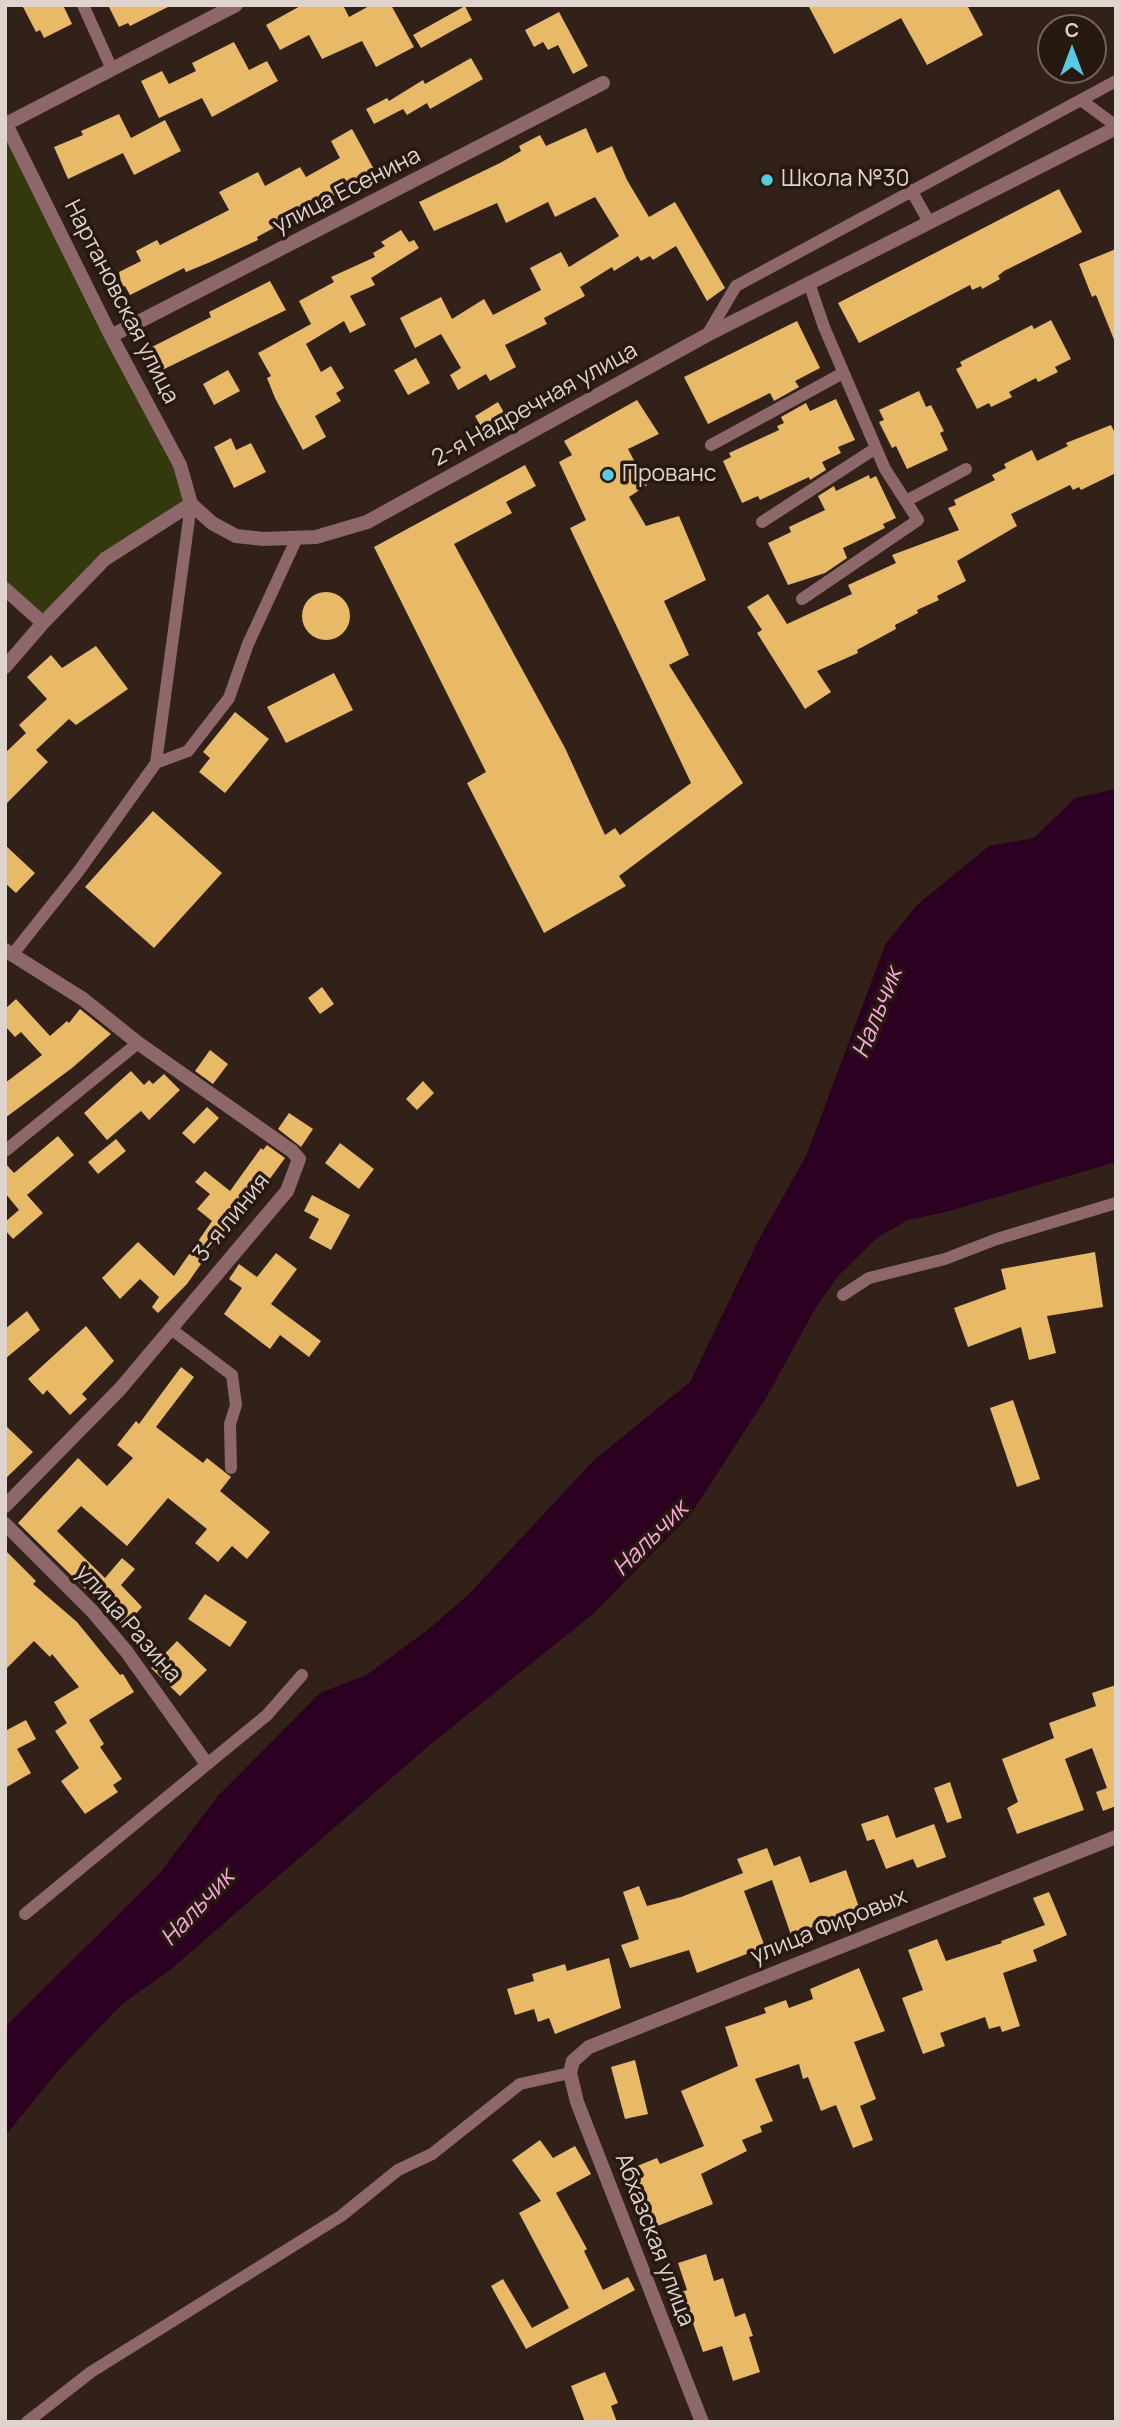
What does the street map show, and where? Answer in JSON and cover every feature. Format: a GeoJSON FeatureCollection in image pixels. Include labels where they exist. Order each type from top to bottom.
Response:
{"type":"FeatureCollection","features":[{"type":"Feature","properties":{"kind":"street"},"geometry":{"type":"LineString","coordinates":[[6,123],[236,5]]}},
{"type":"Feature","properties":{"kind":"street","name":"улица Есенина"},"geometry":{"type":"LineString","coordinates":[[111,336],[603,83]]}},
{"type":"Feature","properties":{"kind":"street","name":"Нартановская улица"},"geometry":{"type":"LineString","coordinates":[[6,123],[111,336],[180,465],[191,504]]}},
{"type":"Feature","properties":{"kind":"street","name":"2-я Надречная улица"},"geometry":{"type":"LineString","coordinates":[[191,504],[212,523],[236,536],[296,540],[340,533],[396,509],[707,335],[1116,127]]}},
{"type":"Feature","properties":{"kind":"street"},"geometry":{"type":"LineString","coordinates":[[5,667],[105,559],[191,504]]}},
{"type":"Feature","properties":{"kind":"street"},"geometry":{"type":"LineString","coordinates":[[5,589],[43,623]]}},
{"type":"Feature","properties":{"kind":"street","name":"3-я линия"},"geometry":{"type":"LineString","coordinates":[[5,1506],[120,1390],[287,1191],[299,1159],[292,1150],[138,1043],[83,999],[7,956]]}},
{"type":"Feature","properties":{"kind":"street","name":"улица Разина"},"geometry":{"type":"LineString","coordinates":[[5,1524],[93,1612],[126,1651],[206,1763]]}},
{"type":"Feature","properties":{"kind":"street","name":"улица Фировых"},"geometry":{"type":"LineString","coordinates":[[570,2073],[573,2062],[589,2047],[1116,1837]]}},
{"type":"Feature","properties":{"kind":"street","name":"Абхазская улица"},"geometry":{"type":"LineString","coordinates":[[570,2073],[576,2102],[702,2422]]}},
{"type":"Feature","properties":{"kind":"lane"},"geometry":{"type":"LineString","coordinates":[[83,5],[111,67]]}},
{"type":"Feature","properties":{"kind":"lane"},"geometry":{"type":"LineString","coordinates":[[707,335],[736,286],[1116,81]]}},
{"type":"Feature","properties":{"kind":"lane"},"geometry":{"type":"LineString","coordinates":[[1081,100],[1116,127]]}},
{"type":"Feature","properties":{"kind":"lane"},"geometry":{"type":"LineString","coordinates":[[911,190],[929,222]]}},
{"type":"Feature","properties":{"kind":"lane"},"geometry":{"type":"LineString","coordinates":[[802,599],[918,520],[885,469],[843,373],[809,283]]}},
{"type":"Feature","properties":{"kind":"lane"},"geometry":{"type":"LineString","coordinates":[[711,445],[843,373]]}},
{"type":"Feature","properties":{"kind":"lane"},"geometry":{"type":"LineString","coordinates":[[762,522],[876,448]]}},
{"type":"Feature","properties":{"kind":"lane"},"geometry":{"type":"LineString","coordinates":[[906,501],[966,469]]}},
{"type":"Feature","properties":{"kind":"lane"},"geometry":{"type":"LineString","coordinates":[[7,956],[78,872],[156,763],[191,504]]}},
{"type":"Feature","properties":{"kind":"lane"},"geometry":{"type":"LineString","coordinates":[[156,763],[188,751],[229,698],[248,644],[296,540]]}},
{"type":"Feature","properties":{"kind":"lane"},"geometry":{"type":"LineString","coordinates":[[5,1151],[138,1043]]}},
{"type":"Feature","properties":{"kind":"lane"},"geometry":{"type":"LineString","coordinates":[[843,1295],[869,1278],[945,1259],[997,1239],[1116,1203]]}},
{"type":"Feature","properties":{"kind":"lane"},"geometry":{"type":"LineString","coordinates":[[171,1329],[232,1375],[236,1405],[230,1424],[231,1468]]}},
{"type":"Feature","properties":{"kind":"lane"},"geometry":{"type":"LineString","coordinates":[[25,1914],[267,1715],[302,1675]]}},
{"type":"Feature","properties":{"kind":"lane"},"geometry":{"type":"LineString","coordinates":[[27,2422],[91,2372],[341,2216],[398,2170],[432,2154],[520,2084],[570,2073]]}},
{"type":"Feature","properties":{"kind":"green space"},"geometry":{"type":"Polygon","coordinates":[[[5,122],[191,504],[125,544],[43,623],[5,589],[5,122]]]}},
{"type":"Feature","properties":{"kind":"water","name":"Нальчик"},"geometry":{"type":"Polygon","coordinates":[[[1116,789],[1116,1162],[946,1212],[908,1220],[878,1237],[837,1277],[815,1309],[766,1398],[691,1514],[593,1614],[432,1743],[170,1970],[121,2005],[58,2071],[5,2136],[5,2027],[159,1874],[217,1797],[320,1693],[368,1674],[430,1628],[470,1593],[594,1460],[690,1382],[758,1241],[807,1154],[886,943],[917,905],[989,846],[1034,838],[1075,798],[1116,789]]]}},
{"type":"Feature","properties":{"kind":"building"},"geometry":{"type":"Polygon","coordinates":[[[22,5],[63,5],[72,24],[44,38],[40,30],[36,32],[22,5]]]}},
{"type":"Feature","properties":{"kind":"building"},"geometry":{"type":"Polygon","coordinates":[[[108,5],[172,5],[130,26],[128,23],[119,27],[108,5]]]}},
{"type":"Feature","properties":{"kind":"building"},"geometry":{"type":"Polygon","coordinates":[[[302,5],[343,5],[349,17],[371,5],[391,5],[414,47],[376,67],[362,41],[322,59],[309,35],[280,50],[266,25],[302,5]]]}},
{"type":"Feature","properties":{"kind":"building"},"geometry":{"type":"Polygon","coordinates":[[[808,5],[967,5],[983,35],[927,65],[901,18],[834,54],[808,5]]]}},
{"type":"Feature","properties":{"kind":"building"},"geometry":{"type":"Polygon","coordinates":[[[465,6],[472,20],[421,48],[413,35],[465,6]]]}},
{"type":"Feature","properties":{"kind":"building"},"geometry":{"type":"Polygon","coordinates":[[[559,12],[588,66],[573,74],[558,45],[548,50],[543,42],[534,47],[525,30],[559,12]]]}},
{"type":"Feature","properties":{"kind":"building"},"geometry":{"type":"Polygon","coordinates":[[[234,42],[249,70],[267,61],[278,81],[212,117],[202,98],[159,118],[141,81],[162,71],[169,84],[196,71],[192,63],[234,42]]]}},
{"type":"Feature","properties":{"kind":"building"},"geometry":{"type":"Polygon","coordinates":[[[471,58],[483,79],[430,109],[427,103],[407,115],[403,109],[374,124],[366,109],[387,98],[389,101],[423,80],[425,84],[471,58]]]}},
{"type":"Feature","properties":{"kind":"building"},"geometry":{"type":"Polygon","coordinates":[[[119,114],[131,138],[165,120],[181,151],[134,175],[123,153],[68,179],[54,147],[83,135],[81,131],[119,114]]]}},
{"type":"Feature","properties":{"kind":"building"},"geometry":{"type":"Polygon","coordinates":[[[586,128],[597,153],[612,146],[627,180],[649,217],[675,202],[725,288],[707,301],[676,246],[653,260],[650,256],[641,261],[638,256],[614,271],[612,267],[580,287],[585,296],[544,318],[547,324],[505,345],[516,367],[490,381],[486,374],[458,390],[450,375],[461,368],[441,334],[415,348],[400,318],[441,297],[452,319],[484,299],[493,315],[541,290],[530,268],[561,252],[569,267],[619,236],[595,197],[555,217],[548,202],[506,223],[497,203],[434,231],[419,202],[500,163],[521,151],[519,146],[540,135],[546,146],[586,128]]]}},
{"type":"Feature","properties":{"kind":"building"},"geometry":{"type":"Polygon","coordinates":[[[352,129],[376,173],[257,237],[258,240],[208,263],[186,272],[184,268],[130,295],[125,286],[122,287],[119,272],[141,261],[136,251],[157,240],[160,245],[229,210],[219,192],[258,172],[265,186],[300,167],[306,177],[340,158],[331,141],[352,129]]]}},
{"type":"Feature","properties":{"kind":"building"},"geometry":{"type":"Polygon","coordinates":[[[1059,189],[1082,232],[1004,271],[998,276],[1000,279],[982,289],[981,286],[972,290],[970,285],[859,343],[838,303],[1059,189]]]}},
{"type":"Feature","properties":{"kind":"building"},"geometry":{"type":"Polygon","coordinates":[[[401,230],[409,242],[414,240],[419,248],[371,278],[375,285],[350,296],[366,325],[350,333],[344,321],[306,344],[321,372],[331,366],[344,388],[336,393],[341,401],[315,416],[326,437],[303,450],[275,398],[267,378],[271,376],[258,353],[311,324],[299,301],[334,282],[331,277],[375,257],[373,253],[385,246],[381,242],[401,230]]]}},
{"type":"Feature","properties":{"kind":"building"},"geometry":{"type":"Polygon","coordinates":[[[1116,249],[1115,342],[1096,295],[1092,297],[1079,264],[1116,249]]]}},
{"type":"Feature","properties":{"kind":"building"},"geometry":{"type":"Polygon","coordinates":[[[270,281],[286,310],[158,372],[146,350],[211,317],[209,312],[270,281]]]}},
{"type":"Feature","properties":{"kind":"building"},"geometry":{"type":"Polygon","coordinates":[[[1051,320],[1071,359],[1055,367],[1058,372],[1038,382],[1036,378],[1009,392],[1012,397],[991,407],[989,403],[977,409],[956,369],[962,366],[960,362],[1032,325],[1034,329],[1051,320]]]}},
{"type":"Feature","properties":{"kind":"building"},"geometry":{"type":"Polygon","coordinates":[[[797,321],[820,368],[795,381],[799,387],[774,401],[770,393],[708,424],[684,377],[797,321]]]}},
{"type":"Feature","properties":{"kind":"building"},"geometry":{"type":"Polygon","coordinates":[[[416,358],[430,383],[408,395],[394,370],[416,358]]]}},
{"type":"Feature","properties":{"kind":"building"},"geometry":{"type":"Polygon","coordinates":[[[228,370],[240,391],[214,405],[203,384],[228,370]]]}},
{"type":"Feature","properties":{"kind":"building"},"geometry":{"type":"Polygon","coordinates":[[[919,391],[926,407],[931,405],[944,431],[940,433],[948,450],[907,469],[896,446],[892,448],[879,422],[884,420],[879,410],[919,391]]]}},
{"type":"Feature","properties":{"kind":"building"},"geometry":{"type":"Polygon","coordinates":[[[836,399],[855,440],[838,447],[841,453],[822,462],[826,470],[810,480],[809,477],[760,500],[758,496],[742,503],[723,461],[731,457],[729,453],[779,430],[777,426],[784,423],[781,417],[806,403],[810,411],[836,399]]]}},
{"type":"Feature","properties":{"kind":"building"},"geometry":{"type":"Polygon","coordinates":[[[637,400],[659,434],[628,449],[647,485],[629,497],[646,526],[679,516],[706,580],[664,601],[689,655],[669,665],[743,783],[619,876],[626,886],[544,933],[467,783],[486,772],[374,547],[525,465],[536,486],[506,502],[512,513],[454,544],[565,748],[605,835],[615,828],[620,835],[691,783],[570,528],[586,520],[559,462],[572,455],[564,441],[637,400]]]}},
{"type":"Feature","properties":{"kind":"building"},"geometry":{"type":"Polygon","coordinates":[[[498,402],[507,418],[484,432],[475,416],[498,402]]]}},
{"type":"Feature","properties":{"kind":"building"},"geometry":{"type":"Polygon","coordinates":[[[1111,425],[1116,435],[1116,473],[1081,490],[1079,487],[1073,490],[1070,485],[1011,514],[1017,526],[957,561],[966,581],[937,596],[939,600],[917,610],[918,613],[895,625],[896,629],[857,650],[858,653],[817,671],[831,692],[805,709],[757,633],[762,630],[747,607],[768,594],[787,624],[852,594],[848,585],[896,563],[892,555],[959,530],[948,508],[956,505],[954,500],[995,480],[992,475],[1006,468],[1004,464],[1032,450],[1037,461],[1068,446],[1066,443],[1111,425]]]}},
{"type":"Feature","properties":{"kind":"building"},"geometry":{"type":"Polygon","coordinates":[[[231,438],[236,450],[251,443],[266,472],[234,488],[214,447],[231,438]]]}},
{"type":"Feature","properties":{"kind":"building"},"geometry":{"type":"Polygon","coordinates":[[[869,475],[870,479],[876,476],[896,518],[883,524],[885,528],[843,548],[847,558],[825,573],[788,585],[768,543],[791,532],[789,527],[825,510],[818,496],[834,486],[836,491],[869,475]]]}},
{"type":"Feature","properties":{"kind":"building"},"geometry":{"type":"Polygon","coordinates":[[[326,592],[343,599],[350,616],[343,633],[326,640],[309,633],[302,616],[309,599],[326,592]]]}},
{"type":"Feature","properties":{"kind":"building"},"geometry":{"type":"Polygon","coordinates":[[[96,646],[128,689],[76,725],[69,719],[36,750],[48,762],[5,805],[5,753],[26,733],[19,725],[47,699],[27,677],[51,655],[62,668],[96,646]]]}},
{"type":"Feature","properties":{"kind":"building"},"geometry":{"type":"Polygon","coordinates":[[[334,673],[353,710],[286,743],[267,707],[334,673]]]}},
{"type":"Feature","properties":{"kind":"building"},"geometry":{"type":"Polygon","coordinates":[[[235,712],[269,739],[225,793],[199,772],[210,758],[203,752],[235,712]]]}},
{"type":"Feature","properties":{"kind":"building"},"geometry":{"type":"Polygon","coordinates":[[[153,811],[222,873],[154,948],[85,887],[153,811]]]}},
{"type":"Feature","properties":{"kind":"building"},"geometry":{"type":"Polygon","coordinates":[[[5,845],[35,873],[16,893],[5,883],[5,845]]]}},
{"type":"Feature","properties":{"kind":"building"},"geometry":{"type":"Polygon","coordinates":[[[322,987],[334,1004],[320,1014],[308,998],[322,987]]]}},
{"type":"Feature","properties":{"kind":"building"},"geometry":{"type":"Polygon","coordinates":[[[16,999],[50,1036],[67,1021],[69,1023],[80,1009],[111,1034],[72,1068],[5,1118],[5,1083],[42,1055],[21,1032],[15,1037],[5,1026],[5,1009],[16,999]]]}},
{"type":"Feature","properties":{"kind":"building"},"geometry":{"type":"Polygon","coordinates":[[[210,1050],[228,1064],[213,1084],[195,1071],[210,1050]]]}},
{"type":"Feature","properties":{"kind":"building"},"geometry":{"type":"Polygon","coordinates":[[[131,1071],[144,1085],[149,1080],[153,1084],[164,1074],[180,1090],[149,1120],[141,1111],[107,1140],[84,1113],[131,1071]]]}},
{"type":"Feature","properties":{"kind":"building"},"geometry":{"type":"Polygon","coordinates":[[[423,1081],[434,1093],[417,1110],[406,1099],[423,1081]]]}},
{"type":"Feature","properties":{"kind":"building"},"geometry":{"type":"Polygon","coordinates":[[[207,1107],[219,1118],[194,1144],[182,1133],[207,1107]]]}},
{"type":"Feature","properties":{"kind":"building"},"geometry":{"type":"Polygon","coordinates":[[[289,1113],[313,1129],[301,1147],[278,1129],[289,1113]]]}},
{"type":"Feature","properties":{"kind":"building"},"geometry":{"type":"Polygon","coordinates":[[[58,1136],[74,1155],[27,1195],[43,1213],[13,1239],[5,1230],[5,1222],[19,1210],[5,1193],[5,1163],[14,1173],[58,1136]]]}},
{"type":"Feature","properties":{"kind":"building"},"geometry":{"type":"Polygon","coordinates":[[[116,1139],[126,1151],[98,1174],[88,1162],[116,1139]]]}},
{"type":"Feature","properties":{"kind":"building"},"geometry":{"type":"Polygon","coordinates":[[[340,1143],[374,1169],[359,1189],[325,1163],[340,1143]]]}},
{"type":"Feature","properties":{"kind":"building"},"geometry":{"type":"Polygon","coordinates":[[[267,1145],[285,1158],[245,1213],[227,1234],[224,1231],[187,1284],[158,1313],[152,1307],[159,1297],[140,1279],[120,1299],[102,1278],[138,1242],[174,1276],[212,1221],[197,1209],[210,1194],[195,1182],[205,1171],[230,1191],[261,1148],[263,1150],[267,1145]]]}},
{"type":"Feature","properties":{"kind":"building"},"geometry":{"type":"Polygon","coordinates":[[[312,1195],[350,1215],[331,1250],[309,1238],[319,1219],[304,1211],[312,1195]]]}},
{"type":"Feature","properties":{"kind":"building"},"geometry":{"type":"Polygon","coordinates":[[[1095,1252],[1103,1307],[1047,1316],[1056,1353],[1029,1360],[1021,1327],[968,1347],[954,1308],[1006,1289],[1001,1269],[1095,1252]]]}},
{"type":"Feature","properties":{"kind":"building"},"geometry":{"type":"Polygon","coordinates":[[[276,1253],[297,1269],[271,1304],[321,1341],[309,1357],[280,1335],[270,1349],[224,1314],[242,1288],[229,1279],[239,1264],[257,1277],[276,1253]]]}},
{"type":"Feature","properties":{"kind":"building"},"geometry":{"type":"Polygon","coordinates":[[[27,1311],[40,1330],[5,1359],[5,1329],[27,1311]]]}},
{"type":"Feature","properties":{"kind":"building"},"geometry":{"type":"Polygon","coordinates":[[[86,1326],[114,1361],[82,1394],[87,1399],[70,1415],[47,1390],[43,1395],[28,1379],[86,1326]]]}},
{"type":"Feature","properties":{"kind":"building"},"geometry":{"type":"Polygon","coordinates":[[[181,1367],[194,1377],[156,1427],[203,1463],[207,1458],[231,1477],[220,1491],[270,1532],[247,1559],[232,1546],[218,1562],[195,1543],[207,1529],[168,1498],[127,1546],[81,1506],[57,1531],[105,1578],[122,1558],[135,1569],[121,1585],[142,1607],[124,1627],[18,1523],[78,1458],[107,1486],[133,1458],[117,1445],[136,1421],[139,1424],[181,1367]]]}},
{"type":"Feature","properties":{"kind":"building"},"geometry":{"type":"Polygon","coordinates":[[[1013,1400],[1040,1479],[1017,1487],[990,1408],[1013,1400]]]}},
{"type":"Feature","properties":{"kind":"building"},"geometry":{"type":"Polygon","coordinates":[[[5,1425],[33,1452],[5,1479],[5,1425]]]}},
{"type":"Feature","properties":{"kind":"building"},"geometry":{"type":"Polygon","coordinates":[[[5,1550],[36,1581],[33,1584],[77,1622],[120,1675],[123,1674],[134,1692],[89,1720],[104,1744],[100,1747],[122,1779],[113,1785],[118,1792],[85,1814],[61,1781],[79,1768],[55,1731],[67,1723],[54,1702],[79,1687],[52,1654],[50,1657],[34,1641],[5,1670],[5,1550]]]}},
{"type":"Feature","properties":{"kind":"building"},"geometry":{"type":"Polygon","coordinates":[[[205,1594],[247,1622],[230,1647],[188,1619],[205,1594]]]}},
{"type":"Feature","properties":{"kind":"building"},"geometry":{"type":"Polygon","coordinates":[[[177,1641],[207,1670],[180,1696],[151,1668],[177,1641]]]}},
{"type":"Feature","properties":{"kind":"building"},"geometry":{"type":"Polygon","coordinates":[[[1116,1685],[1116,1806],[1103,1811],[1096,1792],[1107,1788],[1092,1748],[1065,1759],[1084,1810],[1017,1834],[1007,1808],[1018,1802],[1002,1759],[1054,1738],[1049,1723],[1096,1706],[1092,1693],[1116,1685]]]}},
{"type":"Feature","properties":{"kind":"building"},"geometry":{"type":"Polygon","coordinates":[[[26,1720],[36,1739],[17,1749],[31,1773],[5,1788],[5,1731],[26,1720]]]}},
{"type":"Feature","properties":{"kind":"building"},"geometry":{"type":"Polygon","coordinates":[[[950,1782],[962,1818],[947,1823],[934,1788],[950,1782]]]}},
{"type":"Feature","properties":{"kind":"building"},"geometry":{"type":"Polygon","coordinates":[[[888,1815],[896,1838],[934,1824],[946,1857],[917,1868],[913,1859],[886,1869],[874,1839],[867,1841],[861,1824],[888,1815]]]}},
{"type":"Feature","properties":{"kind":"building"},"geometry":{"type":"Polygon","coordinates":[[[767,1848],[774,1866],[800,1856],[810,1883],[846,1870],[860,1910],[791,1935],[772,1880],[744,1891],[765,1947],[697,1973],[689,1950],[630,1968],[621,1945],[639,1939],[623,1892],[639,1886],[647,1906],[681,1897],[743,1873],[737,1859],[767,1848]]]}},
{"type":"Feature","properties":{"kind":"building"},"geometry":{"type":"Polygon","coordinates":[[[1049,1892],[1067,1935],[1033,1950],[1037,1961],[1003,1973],[1020,2026],[1002,2032],[1000,2026],[989,2029],[985,2017],[940,2033],[945,2046],[923,2054],[902,1998],[923,1990],[908,1950],[937,1939],[946,1961],[1002,1943],[1001,1941],[1045,1925],[1033,1898],[1049,1892]]]}},
{"type":"Feature","properties":{"kind":"building"},"geometry":{"type":"Polygon","coordinates":[[[609,1958],[621,2008],[555,2034],[549,2018],[538,2022],[534,2009],[515,2015],[507,1989],[534,1981],[532,1974],[565,1964],[567,1971],[609,1958]]]}},
{"type":"Feature","properties":{"kind":"building"},"geometry":{"type":"Polygon","coordinates":[[[859,1968],[885,2031],[854,2042],[876,2099],[860,2106],[873,2140],[853,2148],[836,2105],[821,2111],[808,2077],[803,2079],[799,2064],[755,2079],[773,2121],[760,2126],[762,2132],[742,2140],[747,2151],[701,2174],[713,2204],[655,2227],[632,2168],[657,2158],[660,2164],[704,2146],[681,2091],[738,2066],[725,2027],[766,2013],[764,2008],[786,2000],[789,2008],[813,1999],[810,1989],[859,1968]]]}},
{"type":"Feature","properties":{"kind":"building"},"geometry":{"type":"Polygon","coordinates":[[[635,2060],[648,2114],[625,2119],[611,2067],[635,2060]]]}},
{"type":"Feature","properties":{"kind":"building"},"geometry":{"type":"Polygon","coordinates":[[[540,2140],[553,2158],[575,2146],[591,2174],[556,2193],[587,2249],[584,2251],[603,2290],[628,2277],[635,2290],[526,2349],[491,2286],[503,2279],[532,2328],[569,2308],[519,2213],[541,2201],[512,2160],[540,2140]]]}},
{"type":"Feature","properties":{"kind":"building"},"geometry":{"type":"Polygon","coordinates":[[[706,2254],[714,2281],[723,2278],[735,2317],[745,2313],[753,2336],[749,2337],[760,2372],[733,2381],[722,2346],[703,2352],[682,2292],[687,2290],[678,2263],[706,2254]]]}},
{"type":"Feature","properties":{"kind":"building"},"geometry":{"type":"Polygon","coordinates":[[[605,2372],[618,2403],[611,2406],[617,2422],[585,2422],[571,2386],[605,2372]]]}},
{"type":"Feature","properties":{"kind":"place","name":"Школа №30"},"geometry":{"type":"Point","coordinates":[767,180]}},
{"type":"Feature","properties":{"kind":"place","name":"Прованс"},"geometry":{"type":"Point","coordinates":[608,475]}}]}
